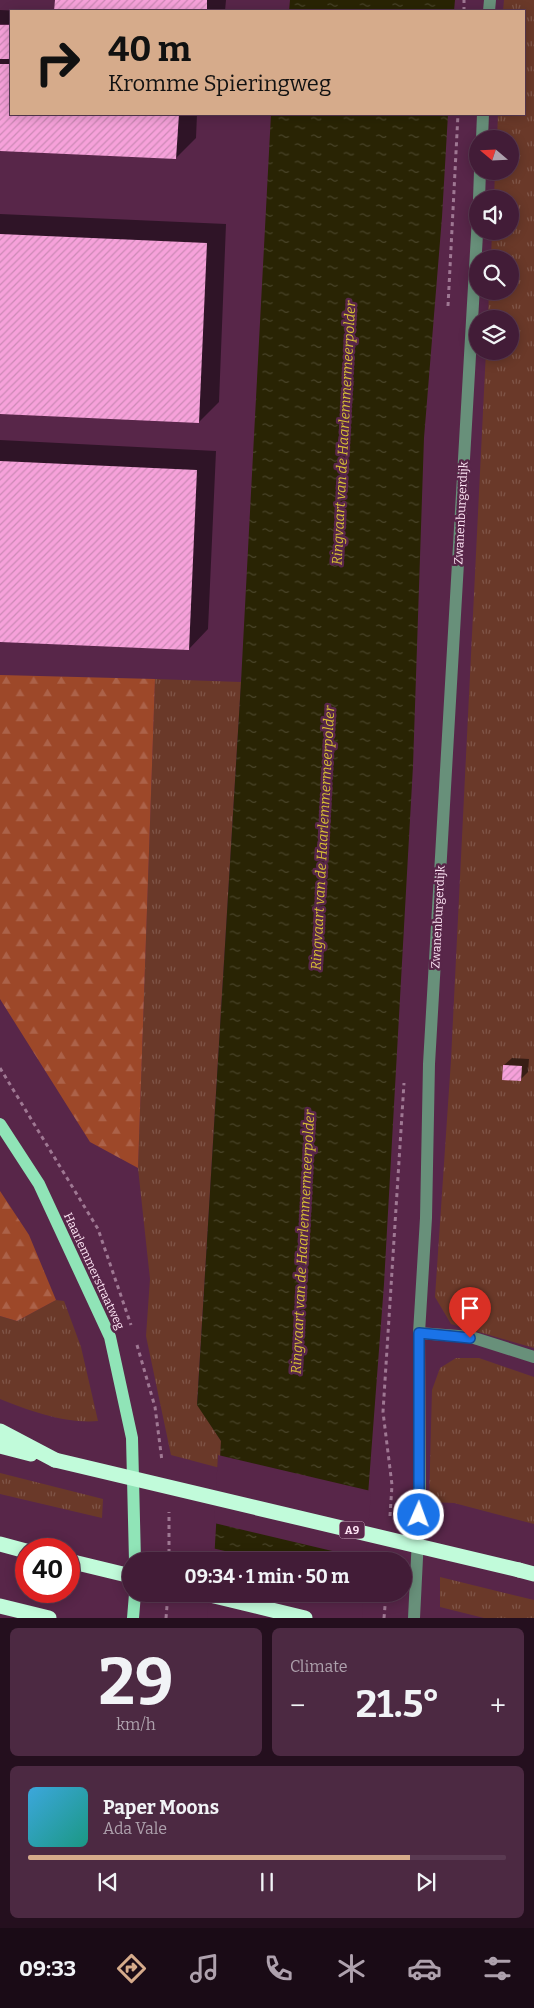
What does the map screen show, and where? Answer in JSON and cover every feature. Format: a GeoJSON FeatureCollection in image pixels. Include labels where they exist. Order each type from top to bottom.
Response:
{"type":"FeatureCollection","features":[{"type":"Feature","properties":{"kind":"highway","name":"A9"},"geometry":{"type":"LineString","coordinates":[[0,1431],[55,1460]]}},
{"type":"Feature","properties":{"kind":"highway","name":"A9"},"geometry":{"type":"LineString","coordinates":[[0,1446],[527,1572]]}},
{"type":"Feature","properties":{"kind":"highway"},"geometry":{"type":"LineString","coordinates":[[0,1544],[15,1548]]}},
{"type":"Feature","properties":{"kind":"highway"},"geometry":{"type":"LineString","coordinates":[[80,1564],[122,1574]]}},
{"type":"Feature","properties":{"kind":"highway"},"geometry":{"type":"LineString","coordinates":[[239,1602],[305,1618]]}},
{"type":"Feature","properties":{"kind":"highway"},"geometry":{"type":"LineString","coordinates":[[0,1606],[49,1618]]}},
{"type":"Feature","properties":{"kind":"main road","name":"Haarlemmerstraatweg"},"geometry":{"type":"LineString","coordinates":[[0,1124],[39,1184],[110,1337],[132,1438],[135,1552]]}},
{"type":"Feature","properties":{"kind":"main road"},"geometry":{"type":"LineString","coordinates":[[133,1618],[134,1602]]}},
{"type":"Feature","properties":{"kind":"street"},"geometry":{"type":"LineString","coordinates":[[482,130],[483,115]]}},
{"type":"Feature","properties":{"kind":"street","name":"Zwanenburgerdijk"},"geometry":{"type":"LineString","coordinates":[[414,1618],[420,1498],[419,1333],[426,1218],[430,1054],[477,240]]}},
{"type":"Feature","properties":{"kind":"street"},"geometry":{"type":"LineString","coordinates":[[419,1333],[470,1338],[534,1357]]}},
{"type":"Feature","properties":{"kind":"path"},"geometry":{"type":"LineString","coordinates":[[166,1618],[167,1602]]}},
{"type":"Feature","properties":{"kind":"path"},"geometry":{"type":"LineString","coordinates":[[384,1618],[385,1602]]}},
{"type":"Feature","properties":{"kind":"green space"},"geometry":{"type":"Polygon","coordinates":[[[504,0],[534,0],[534,1348],[451,1324],[435,1297],[451,1060],[486,360],[519,360],[519,310],[488,310],[489,300],[519,300],[519,250],[491,250],[492,240],[519,240],[519,190],[494,190],[495,180],[519,180],[519,130],[497,130],[498,115],[525,115],[525,10],[503,10],[504,0]]]}},
{"type":"Feature","properties":{"kind":"green space"},"geometry":{"type":"Polygon","coordinates":[[[0,675],[155,679],[138,1168],[90,1142],[0,999],[0,675]]]}},
{"type":"Feature","properties":{"kind":"green space"},"geometry":{"type":"Polygon","coordinates":[[[155,679],[241,682],[197,1404],[221,1441],[220,1468],[171,1455],[146,1336],[150,1279],[138,1168],[155,679]]]}},
{"type":"Feature","properties":{"kind":"green space"},"geometry":{"type":"Polygon","coordinates":[[[0,1191],[29,1235],[56,1300],[17,1321],[0,1316],[0,1191]]]}},
{"type":"Feature","properties":{"kind":"green space"},"geometry":{"type":"Polygon","coordinates":[[[56,1300],[64,1301],[81,1347],[98,1421],[61,1419],[0,1399],[0,1316],[17,1321],[56,1300]]]}},
{"type":"Feature","properties":{"kind":"green space"},"geometry":{"type":"Polygon","coordinates":[[[456,1358],[479,1358],[534,1377],[534,1524],[454,1503],[429,1502],[432,1390],[440,1368],[456,1358]]]}},
{"type":"Feature","properties":{"kind":"green space"},"geometry":{"type":"Polygon","coordinates":[[[0,1473],[103,1499],[102,1518],[0,1494],[0,1473]]]}},
{"type":"Feature","properties":{"kind":"green space"},"geometry":{"type":"Polygon","coordinates":[[[440,1577],[534,1600],[534,1618],[484,1618],[440,1607],[440,1577]]]}},
{"type":"Feature","properties":{"kind":"water"},"geometry":{"type":"Polygon","coordinates":[[[290,0],[455,0],[454,10],[289,10],[290,0]]]}},
{"type":"Feature","properties":{"kind":"water","name":"Ringvaart van de Haarlemmermeerpolder"},"geometry":{"type":"Polygon","coordinates":[[[271,115],[448,115],[442,217],[424,438],[413,766],[384,1284],[364,1552],[215,1552],[221,1441],[197,1405],[241,682],[271,115]]]}},
{"type":"Feature","properties":{"kind":"pier"},"geometry":{"type":"Polygon","coordinates":[[[218,1455],[371,1491],[367,1552],[336,1552],[214,1523],[218,1455]]]}},
{"type":"Feature","properties":{"kind":"pier"},"geometry":{"type":"Polygon","coordinates":[[[212,1548],[229,1552],[212,1552],[212,1548]]]}},
{"type":"Feature","properties":{"kind":"pier"},"geometry":{"type":"Polygon","coordinates":[[[208,1602],[363,1602],[362,1618],[207,1618],[208,1602]]]}},
{"type":"Feature","properties":{"kind":"building"},"geometry":{"type":"Polygon","coordinates":[[[55,0],[207,0],[207,10],[54,10],[55,0]]]}},
{"type":"Feature","properties":{"kind":"building"},"geometry":{"type":"Polygon","coordinates":[[[0,25],[10,25],[10,59],[0,59],[0,25]]]}},
{"type":"Feature","properties":{"kind":"building"},"geometry":{"type":"Polygon","coordinates":[[[0,64],[10,64],[10,115],[179,115],[176,159],[0,151],[0,64]]]}},
{"type":"Feature","properties":{"kind":"building"},"geometry":{"type":"Polygon","coordinates":[[[0,234],[207,243],[199,423],[0,414],[0,234]]]}},
{"type":"Feature","properties":{"kind":"building"},"geometry":{"type":"Polygon","coordinates":[[[0,461],[197,470],[189,650],[0,642],[0,461]]]}},
{"type":"Feature","properties":{"kind":"building"},"geometry":{"type":"Polygon","coordinates":[[[503,1065],[522,1066],[521,1081],[502,1080],[503,1065]]]}},
{"type":"Feature","properties":{"kind":"route"},"geometry":{"type":"LineString","coordinates":[[419,1515],[419,1333],[470,1338]]}}]}
